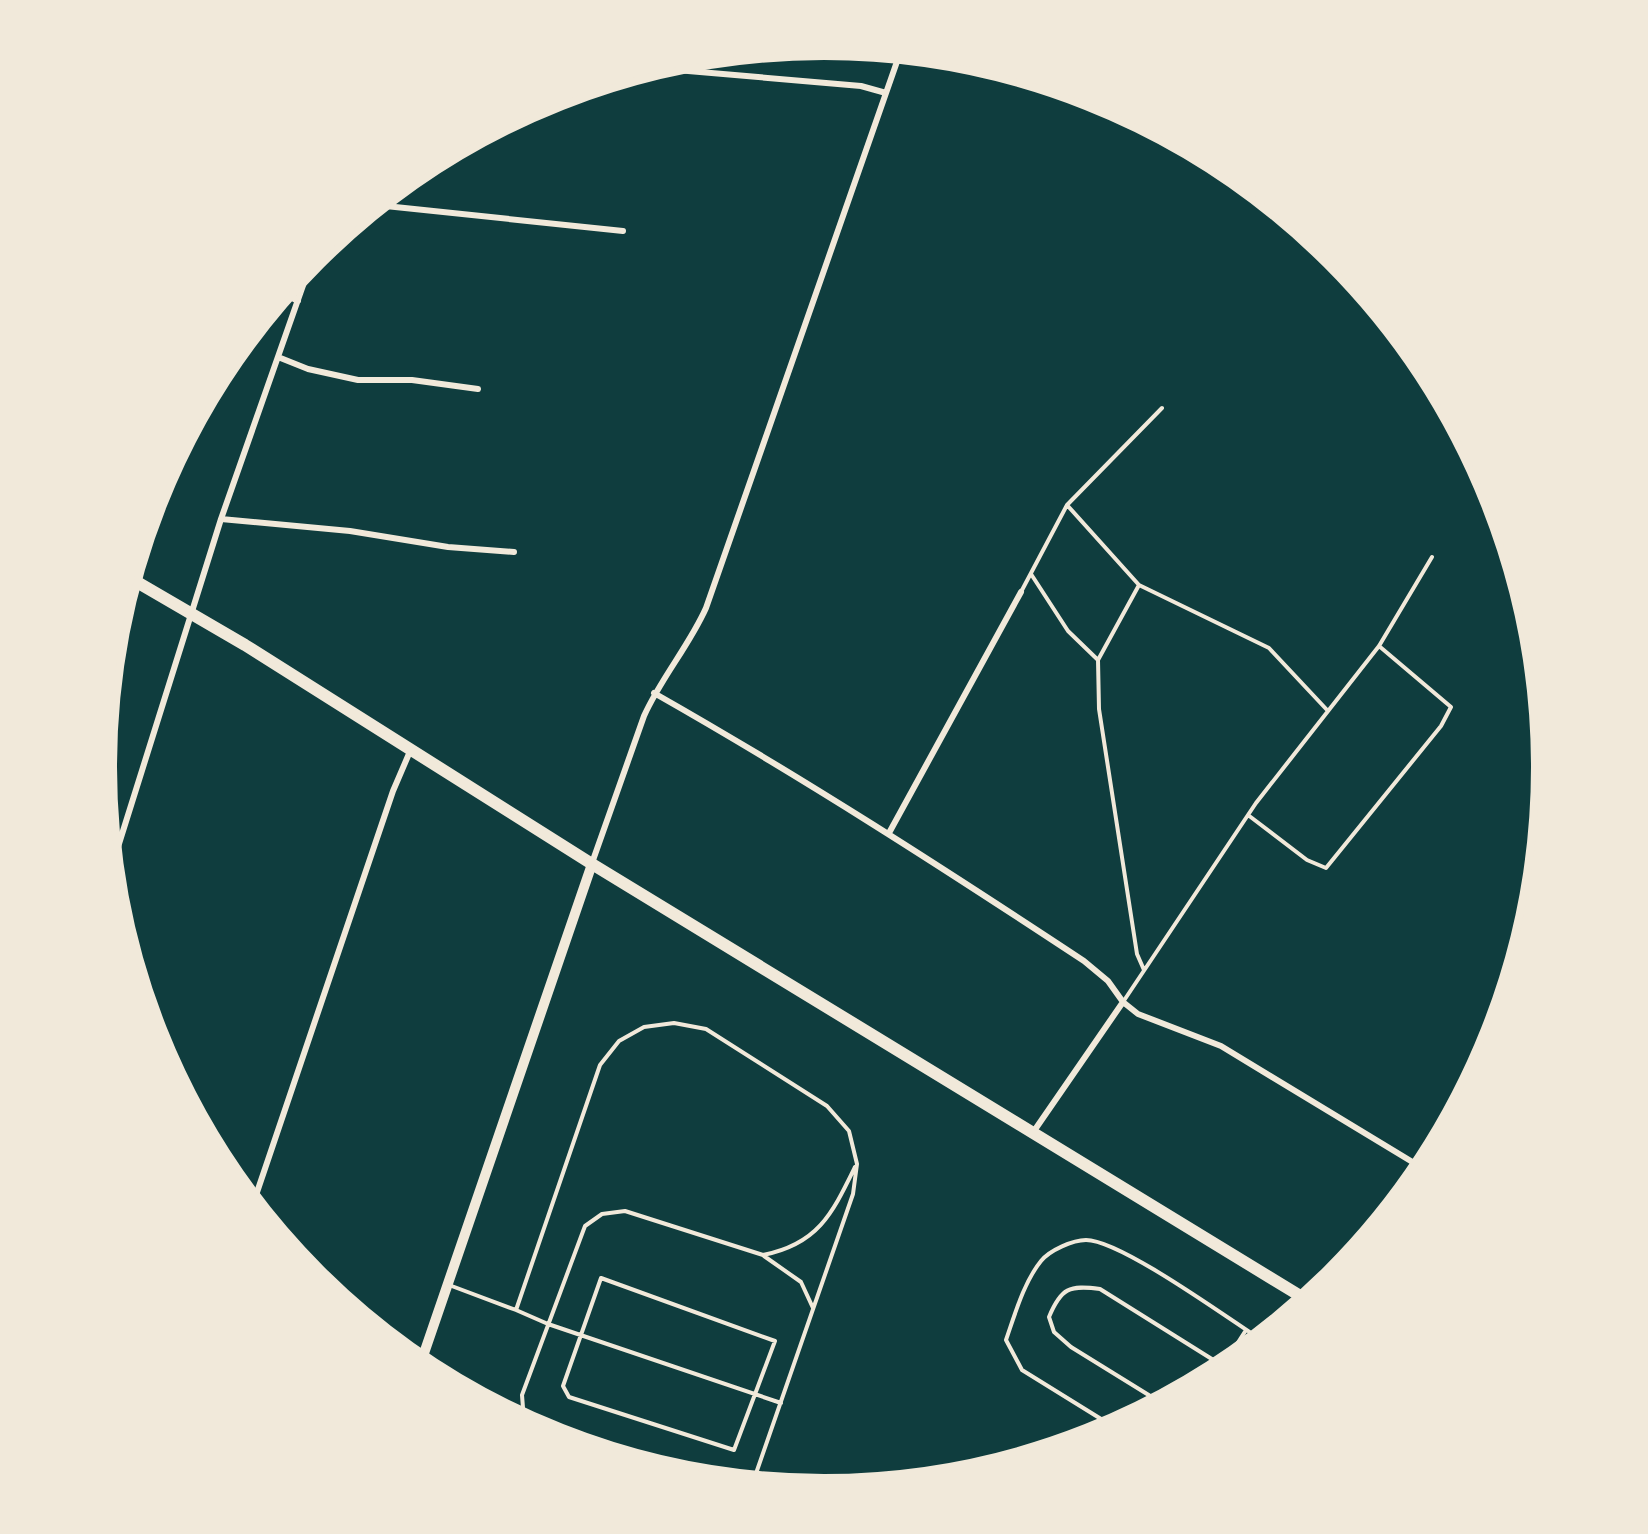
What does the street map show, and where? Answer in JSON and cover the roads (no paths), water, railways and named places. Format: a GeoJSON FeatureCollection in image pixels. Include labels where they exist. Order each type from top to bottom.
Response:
{"type":"FeatureCollection","features":[{"type":"Feature","properties":{"kind":"main road"},"geometry":{"type":"LineString","coordinates":[[137,582],[192,613],[592,864],[1034,1131],[1300,1296]]}},
{"type":"Feature","properties":{"kind":"street"},"geometry":{"type":"LineString","coordinates":[[423,1355],[592,864],[654,693],[686,646],[706,608],[897,60]]}},
{"type":"Feature","properties":{"kind":"street"},"geometry":{"type":"LineString","coordinates":[[680,70],[861,86],[886,93]]}},
{"type":"Feature","properties":{"kind":"street"},"geometry":{"type":"LineString","coordinates":[[387,206],[622,231]]}},
{"type":"Feature","properties":{"kind":"street"},"geometry":{"type":"LineString","coordinates":[[118,848],[221,519],[305,281]]}},
{"type":"Feature","properties":{"kind":"street"},"geometry":{"type":"LineString","coordinates":[[290,297],[298,301]]}},
{"type":"Feature","properties":{"kind":"street"},"geometry":{"type":"LineString","coordinates":[[278,357],[308,369],[358,380],[412,380],[478,389]]}},
{"type":"Feature","properties":{"kind":"street"},"geometry":{"type":"LineString","coordinates":[[221,519],[350,531],[448,547],[513,552]]}},
{"type":"Feature","properties":{"kind":"street"},"geometry":{"type":"LineString","coordinates":[[889,832],[1021,592]]}},
{"type":"Feature","properties":{"kind":"street"},"geometry":{"type":"LineString","coordinates":[[654,693],[767,757],[889,832],[1084,962],[1108,981],[1123,1002],[1138,1014],[1221,1046],[1415,1163]]}},
{"type":"Feature","properties":{"kind":"street"},"geometry":{"type":"LineString","coordinates":[[256,1195],[393,790],[411,749]]}},
{"type":"Feature","properties":{"kind":"street"},"geometry":{"type":"LineString","coordinates":[[1034,1131],[1123,1002]]}},
{"type":"Feature","properties":{"kind":"lane"},"geometry":{"type":"LineString","coordinates":[[1021,592],[1067,505],[1162,408]]}},
{"type":"Feature","properties":{"kind":"lane"},"geometry":{"type":"LineString","coordinates":[[1067,505],[1139,585],[1269,648],[1328,711]]}},
{"type":"Feature","properties":{"kind":"lane"},"geometry":{"type":"LineString","coordinates":[[1123,1002],[1248,815],[1379,646],[1432,557]]}},
{"type":"Feature","properties":{"kind":"lane"},"geometry":{"type":"LineString","coordinates":[[1030,574],[1068,631],[1098,660]]}},
{"type":"Feature","properties":{"kind":"lane"},"geometry":{"type":"LineString","coordinates":[[1139,585],[1098,660],[1099,709],[1137,954],[1144,970]]}},
{"type":"Feature","properties":{"kind":"lane"},"geometry":{"type":"LineString","coordinates":[[1248,815],[1308,860],[1326,868],[1441,726],[1451,707],[1379,646]]}},
{"type":"Feature","properties":{"kind":"lane"},"geometry":{"type":"LineString","coordinates":[[516,1310],[600,1065],[619,1041],[644,1027],[674,1023],[705,1029],[826,1106],[849,1131],[857,1164],[853,1194],[756,1475]]}},
{"type":"Feature","properties":{"kind":"lane"},"geometry":{"type":"LineString","coordinates":[[763,1255],[784,1251],[803,1242],[838,1202],[857,1164]]}},
{"type":"Feature","properties":{"kind":"lane"},"geometry":{"type":"LineString","coordinates":[[523,1411],[522,1395],[585,1226],[602,1214],[625,1211],[763,1255],[801,1282],[814,1308]]}},
{"type":"Feature","properties":{"kind":"lane"},"geometry":{"type":"LineString","coordinates":[[1104,1421],[1022,1370],[1006,1340],[1018,1304],[1042,1259],[1067,1244],[1087,1240],[1120,1250],[1253,1334]]}},
{"type":"Feature","properties":{"kind":"lane"},"geometry":{"type":"LineString","coordinates":[[601,1278],[775,1341],[756,1395],[734,1450],[569,1397],[563,1386],[601,1278]]}},
{"type":"Feature","properties":{"kind":"lane"},"geometry":{"type":"LineString","coordinates":[[448,1284],[548,1324],[781,1403]]}},
{"type":"Feature","properties":{"kind":"lane"},"geometry":{"type":"LineString","coordinates":[[1153,1398],[1071,1347],[1054,1332],[1048,1317],[1058,1296],[1077,1286],[1100,1289],[1215,1361]]}},
{"type":"Feature","properties":{"kind":"lane"},"geometry":{"type":"LineString","coordinates":[[1236,1346],[1246,1330]]}}]}
